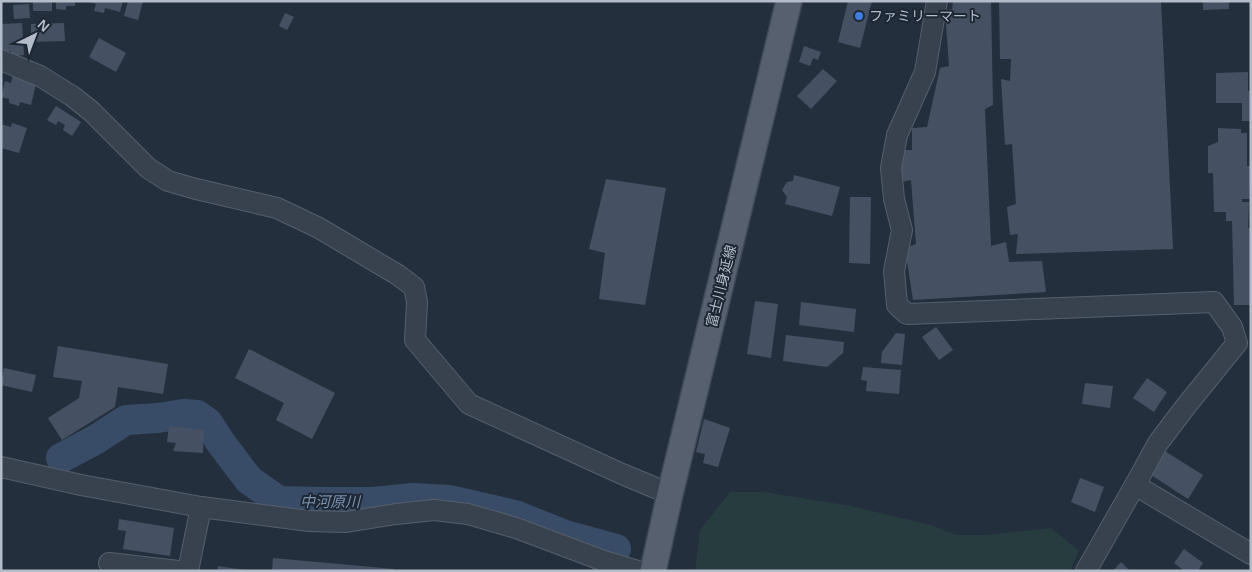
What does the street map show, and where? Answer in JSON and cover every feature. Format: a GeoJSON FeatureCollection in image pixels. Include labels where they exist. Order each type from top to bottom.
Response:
{"type":"FeatureCollection","features":[{"type":"Feature","properties":{"kind":"main road","name":"富士川身延線"},"geometry":{"type":"LineString","coordinates":[[642,570],[789,1]]}},
{"type":"Feature","properties":{"kind":"street"},"geometry":{"type":"LineString","coordinates":[[937,1],[924,72],[897,136],[891,168],[894,199],[902,230],[894,271],[897,305],[907,314],[1214,302],[1232,328],[1237,344],[1158,443],[1086,571]]}},
{"type":"Feature","properties":{"kind":"street"},"geometry":{"type":"LineString","coordinates":[[1,60],[40,76],[72,96],[91,111],[148,168],[168,181],[277,208],[319,228],[398,275],[414,287],[417,302],[415,340],[469,404],[662,491]]}},
{"type":"Feature","properties":{"kind":"street"},"geometry":{"type":"LineString","coordinates":[[1,467],[80,485],[201,507],[309,521],[346,522],[434,510],[468,514],[516,528],[604,561],[642,570]]}},
{"type":"Feature","properties":{"kind":"street"},"geometry":{"type":"LineString","coordinates":[[1135,485],[1251,554]]}},
{"type":"Feature","properties":{"kind":"street"},"geometry":{"type":"LineString","coordinates":[[188,571],[201,507]]}},
{"type":"Feature","properties":{"kind":"street"},"geometry":{"type":"LineString","coordinates":[[109,563],[178,571]]}},
{"type":"Feature","properties":{"kind":"green space"},"geometry":{"type":"Polygon","coordinates":[[[730,492],[764,492],[851,506],[934,526],[956,535],[987,535],[1051,528],[1079,551],[1070,571],[695,571],[700,530],[730,492]]]}},
{"type":"Feature","properties":{"kind":"building"},"geometry":{"type":"Polygon","coordinates":[[[33,1],[52,1],[52,11],[33,11],[33,1]]]}},
{"type":"Feature","properties":{"kind":"building"},"geometry":{"type":"Polygon","coordinates":[[[56,1],[75,1],[75,6],[66,6],[66,10],[56,9],[56,1]]]}},
{"type":"Feature","properties":{"kind":"building"},"geometry":{"type":"Polygon","coordinates":[[[87,1],[123,1],[120,12],[105,8],[104,13],[94,11],[96,4],[87,1]]]}},
{"type":"Feature","properties":{"kind":"building"},"geometry":{"type":"Polygon","coordinates":[[[128,1],[143,1],[138,20],[124,16],[128,1]]]}},
{"type":"Feature","properties":{"kind":"building"},"geometry":{"type":"Polygon","coordinates":[[[848,1],[872,1],[860,48],[838,42],[848,1]]]}},
{"type":"Feature","properties":{"kind":"building"},"geometry":{"type":"Polygon","coordinates":[[[953,1],[991,1],[993,105],[985,109],[991,246],[1006,242],[1009,262],[1042,261],[1046,292],[913,300],[905,248],[916,244],[911,180],[902,182],[902,150],[912,150],[912,128],[927,127],[940,68],[949,66],[945,10],[952,9],[953,1]]]}},
{"type":"Feature","properties":{"kind":"building"},"geometry":{"type":"Polygon","coordinates":[[[999,1],[1161,1],[1173,249],[1016,254],[1018,234],[1010,235],[1007,207],[1016,204],[1012,144],[1005,145],[1001,79],[1010,81],[1011,59],[1000,59],[999,1]]]}},
{"type":"Feature","properties":{"kind":"building"},"geometry":{"type":"Polygon","coordinates":[[[1203,1],[1229,1],[1229,9],[1203,10],[1203,1]]]}},
{"type":"Feature","properties":{"kind":"building"},"geometry":{"type":"Polygon","coordinates":[[[29,4],[30,18],[14,19],[13,5],[29,4]]]}},
{"type":"Feature","properties":{"kind":"building"},"geometry":{"type":"Polygon","coordinates":[[[285,13],[294,17],[287,30],[279,26],[285,13]]]}},
{"type":"Feature","properties":{"kind":"building"},"geometry":{"type":"Polygon","coordinates":[[[22,23],[24,55],[11,56],[11,51],[1,51],[1,24],[22,23]]]}},
{"type":"Feature","properties":{"kind":"building"},"geometry":{"type":"Polygon","coordinates":[[[64,23],[65,41],[31,42],[31,24],[64,23]]]}},
{"type":"Feature","properties":{"kind":"building"},"geometry":{"type":"Polygon","coordinates":[[[99,38],[126,53],[116,72],[89,57],[99,38]]]}},
{"type":"Feature","properties":{"kind":"building"},"geometry":{"type":"Polygon","coordinates":[[[804,46],[821,52],[818,60],[813,58],[810,66],[799,62],[804,46]]]}},
{"type":"Feature","properties":{"kind":"building"},"geometry":{"type":"Polygon","coordinates":[[[823,69],[837,81],[811,109],[797,96],[823,69]]]}},
{"type":"Feature","properties":{"kind":"building"},"geometry":{"type":"Polygon","coordinates":[[[1248,72],[1248,91],[1251,91],[1251,121],[1242,121],[1242,103],[1216,103],[1216,73],[1248,72]]]}},
{"type":"Feature","properties":{"kind":"building"},"geometry":{"type":"Polygon","coordinates":[[[13,74],[36,84],[31,105],[20,102],[19,106],[9,103],[9,99],[1,97],[5,81],[11,83],[13,74]]]}},
{"type":"Feature","properties":{"kind":"building"},"geometry":{"type":"Polygon","coordinates":[[[56,106],[81,122],[72,136],[63,130],[65,125],[58,121],[56,125],[47,120],[56,106]]]}},
{"type":"Feature","properties":{"kind":"building"},"geometry":{"type":"Polygon","coordinates":[[[12,123],[27,128],[19,153],[1,148],[1,124],[11,127],[12,123]]]}},
{"type":"Feature","properties":{"kind":"building"},"geometry":{"type":"Polygon","coordinates":[[[1218,128],[1241,129],[1241,133],[1247,133],[1247,166],[1251,166],[1251,185],[1249,199],[1242,199],[1242,202],[1249,202],[1248,228],[1251,228],[1251,305],[1234,305],[1232,221],[1226,221],[1226,212],[1214,212],[1213,173],[1208,173],[1208,146],[1218,142],[1218,128]]]}},
{"type":"Feature","properties":{"kind":"building"},"geometry":{"type":"Polygon","coordinates":[[[794,175],[840,187],[832,216],[785,204],[787,197],[782,190],[787,182],[793,181],[794,175]]]}},
{"type":"Feature","properties":{"kind":"building"},"geometry":{"type":"Polygon","coordinates":[[[606,179],[666,188],[645,305],[599,299],[605,253],[589,249],[606,179]]]}},
{"type":"Feature","properties":{"kind":"building"},"geometry":{"type":"Polygon","coordinates":[[[850,197],[871,197],[870,264],[849,263],[850,197]]]}},
{"type":"Feature","properties":{"kind":"building"},"geometry":{"type":"Polygon","coordinates":[[[755,301],[778,304],[771,358],[747,354],[755,301]]]}},
{"type":"Feature","properties":{"kind":"building"},"geometry":{"type":"Polygon","coordinates":[[[801,302],[856,309],[854,332],[799,325],[801,302]]]}},
{"type":"Feature","properties":{"kind":"building"},"geometry":{"type":"Polygon","coordinates":[[[936,327],[953,350],[939,360],[922,337],[936,327]]]}},
{"type":"Feature","properties":{"kind":"building"},"geometry":{"type":"Polygon","coordinates":[[[896,333],[905,334],[902,365],[881,363],[882,352],[896,333]]]}},
{"type":"Feature","properties":{"kind":"building"},"geometry":{"type":"Polygon","coordinates":[[[786,335],[844,342],[843,353],[827,367],[783,361],[786,335]]]}},
{"type":"Feature","properties":{"kind":"building"},"geometry":{"type":"Polygon","coordinates":[[[58,346],[168,364],[163,394],[118,387],[115,407],[62,440],[48,418],[79,398],[82,381],[53,377],[58,346]]]}},
{"type":"Feature","properties":{"kind":"building"},"geometry":{"type":"Polygon","coordinates":[[[249,349],[335,393],[312,439],[276,420],[284,403],[235,378],[249,349]]]}},
{"type":"Feature","properties":{"kind":"building"},"geometry":{"type":"Polygon","coordinates":[[[863,367],[901,370],[899,394],[866,391],[867,381],[861,380],[863,367]]]}},
{"type":"Feature","properties":{"kind":"building"},"geometry":{"type":"Polygon","coordinates":[[[4,368],[36,375],[32,392],[1,385],[4,368]]]}},
{"type":"Feature","properties":{"kind":"building"},"geometry":{"type":"Polygon","coordinates":[[[1147,378],[1167,392],[1154,412],[1133,398],[1147,378]]]}},
{"type":"Feature","properties":{"kind":"building"},"geometry":{"type":"Polygon","coordinates":[[[1085,383],[1113,386],[1110,408],[1082,404],[1085,383]]]}},
{"type":"Feature","properties":{"kind":"building"},"geometry":{"type":"Polygon","coordinates":[[[704,419],[730,428],[718,467],[703,463],[705,454],[696,452],[704,419]]]}},
{"type":"Feature","properties":{"kind":"building"},"geometry":{"type":"Polygon","coordinates":[[[169,426],[204,430],[203,453],[173,451],[176,443],[167,442],[169,426]]]}},
{"type":"Feature","properties":{"kind":"building"},"geometry":{"type":"Polygon","coordinates":[[[1163,450],[1203,475],[1188,499],[1148,473],[1163,450]]]}},
{"type":"Feature","properties":{"kind":"building"},"geometry":{"type":"Polygon","coordinates":[[[1080,478],[1104,487],[1095,512],[1071,502],[1080,478]]]}},
{"type":"Feature","properties":{"kind":"building"},"geometry":{"type":"Polygon","coordinates":[[[119,519],[174,528],[170,556],[123,549],[126,531],[118,530],[119,519]]]}},
{"type":"Feature","properties":{"kind":"building"},"geometry":{"type":"Polygon","coordinates":[[[1184,549],[1203,563],[1198,571],[1184,571],[1174,563],[1184,549]]]}},
{"type":"Feature","properties":{"kind":"building"},"geometry":{"type":"Polygon","coordinates":[[[273,558],[394,569],[394,571],[272,571],[273,558]]]}},
{"type":"Feature","properties":{"kind":"building"},"geometry":{"type":"Polygon","coordinates":[[[1121,562],[1130,571],[1113,571],[1121,562]]]}},
{"type":"Feature","properties":{"kind":"building"},"geometry":{"type":"Polygon","coordinates":[[[218,566],[245,570],[245,571],[217,571],[218,566]]]}},
{"type":"Feature","properties":{"kind":"waterway","name":"中河原川"},"geometry":{"type":"LineString","coordinates":[[61,458],[95,440],[126,420],[183,414],[197,415],[208,423],[249,480],[279,501],[374,502],[413,498],[450,500],[515,515],[565,535],[616,549],[607,571]]}},
{"type":"Feature","properties":{"kind":"place","name":"ファミリーマート"},"geometry":{"type":"Point","coordinates":[859,16]}}]}
